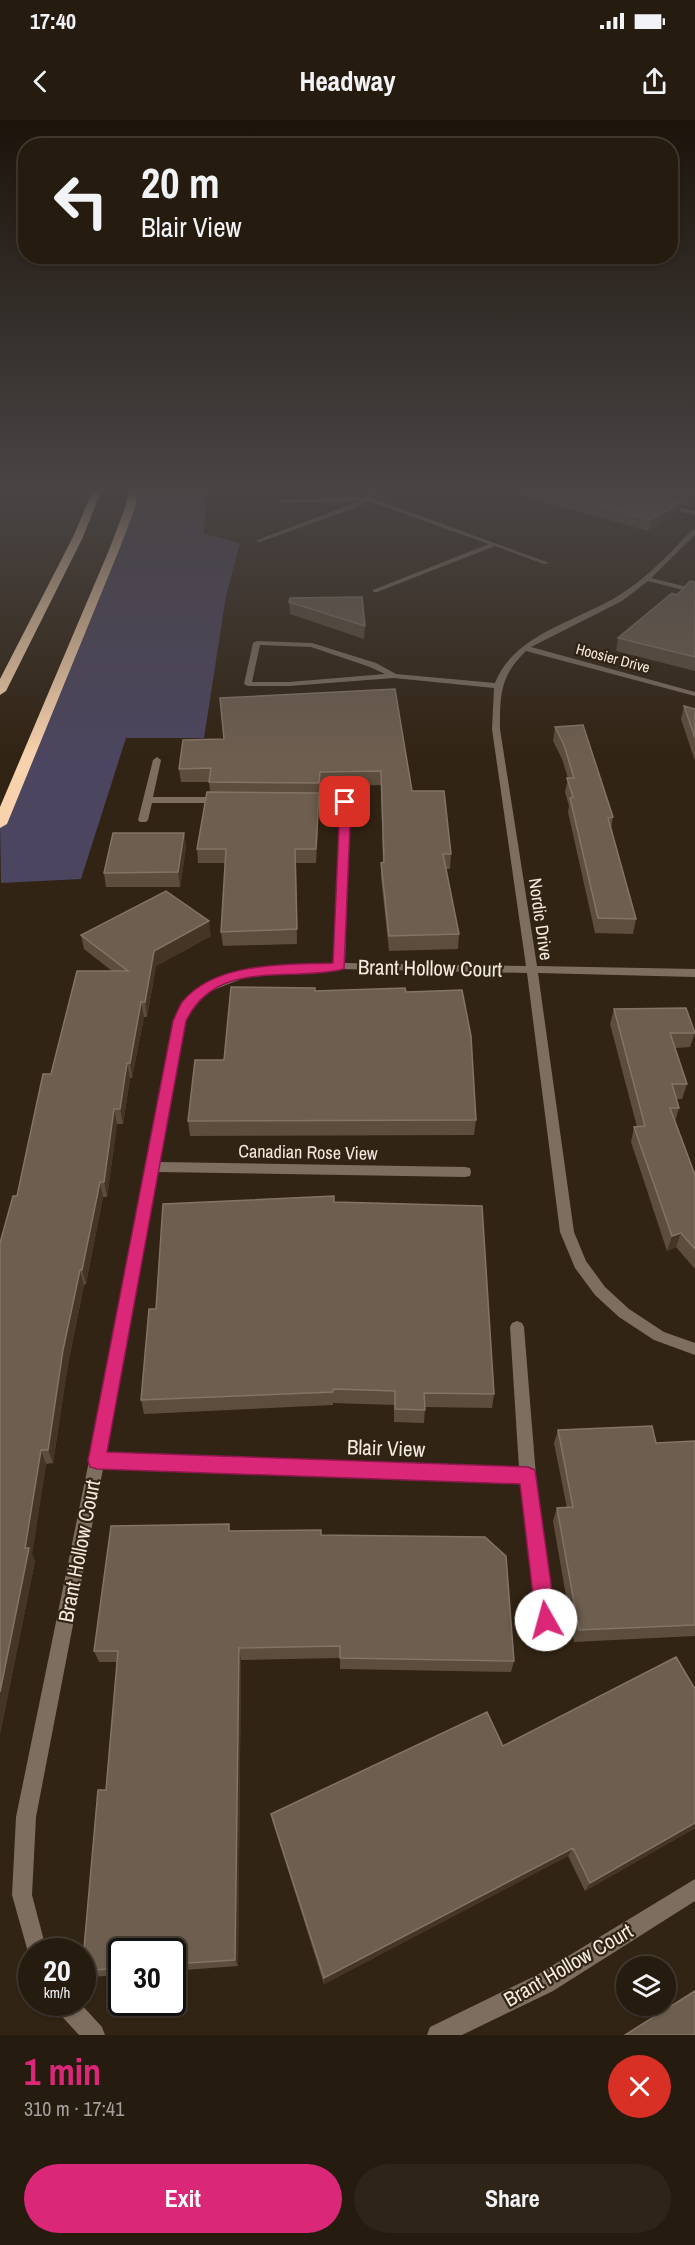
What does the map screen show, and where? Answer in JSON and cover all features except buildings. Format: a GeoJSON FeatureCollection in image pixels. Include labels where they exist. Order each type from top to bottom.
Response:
{"type":"FeatureCollection","features":[{"type":"Feature","properties":{"kind":"highway"},"geometry":{"type":"LineString","coordinates":[[0,691],[57,577]]}},
{"type":"Feature","properties":{"kind":"highway"},"geometry":{"type":"LineString","coordinates":[[0,824],[101,577]]}},
{"type":"Feature","properties":{"kind":"street"},"geometry":{"type":"LineString","coordinates":[[375,591],[410,577]]}},
{"type":"Feature","properties":{"kind":"street"},"geometry":{"type":"LineString","coordinates":[[647,579],[695,591]]}},
{"type":"Feature","properties":{"kind":"street","name":"Nordic Drive"},"geometry":{"type":"LineString","coordinates":[[647,579],[619,599],[524,648],[506,667],[497,686],[496,729],[532,969],[567,1232],[580,1264],[600,1291],[624,1313],[659,1336],[695,1349]]}},
{"type":"Feature","properties":{"kind":"street"},"geometry":{"type":"LineString","coordinates":[[394,676],[373,665],[312,645],[257,642],[248,684],[289,684],[394,676],[497,686]]}},
{"type":"Feature","properties":{"kind":"street","name":"Hoosier Drive"},"geometry":{"type":"LineString","coordinates":[[524,648],[695,694]]}},
{"type":"Feature","properties":{"kind":"street"},"geometry":{"type":"LineString","coordinates":[[143,820],[157,760]]}},
{"type":"Feature","properties":{"kind":"street"},"geometry":{"type":"LineString","coordinates":[[148,800],[229,801]]}},
{"type":"Feature","properties":{"kind":"street"},"geometry":{"type":"LineString","coordinates":[[299,801],[345,802],[339,966]]}},
{"type":"Feature","properties":{"kind":"street","name":"Brant Hollow Court"},"geometry":{"type":"LineString","coordinates":[[33,1938],[22,1895],[26,1817],[97,1461],[179,1021],[188,1003],[207,988],[253,971],[339,966],[695,973]]}},
{"type":"Feature","properties":{"kind":"street","name":"Canadian Rose View"},"geometry":{"type":"LineString","coordinates":[[151,1167],[465,1172]]}},
{"type":"Feature","properties":{"kind":"street"},"geometry":{"type":"LineString","coordinates":[[517,1327],[528,1476],[546,1620]]}},
{"type":"Feature","properties":{"kind":"street","name":"Blair View"},"geometry":{"type":"LineString","coordinates":[[97,1461],[528,1476]]}},
{"type":"Feature","properties":{"kind":"street","name":"Brant Hollow Court"},"geometry":{"type":"LineString","coordinates":[[438,2035],[545,1983],[695,1890]]}},
{"type":"Feature","properties":{"kind":"street"},"geometry":{"type":"LineString","coordinates":[[77,2016],[94,2035]]}},
{"type":"Feature","properties":{"kind":"shaded area"},"geometry":{"type":"Polygon","coordinates":[[[101,577],[231,577],[204,738],[126,738],[81,879],[1,883],[0,823],[101,577]]]}},
{"type":"Feature","properties":{"kind":"route"},"geometry":{"type":"LineString","coordinates":[[345,802],[339,966],[253,971],[230,978],[207,988],[188,1003],[179,1021],[97,1461],[528,1476],[546,1620]]}}]}
